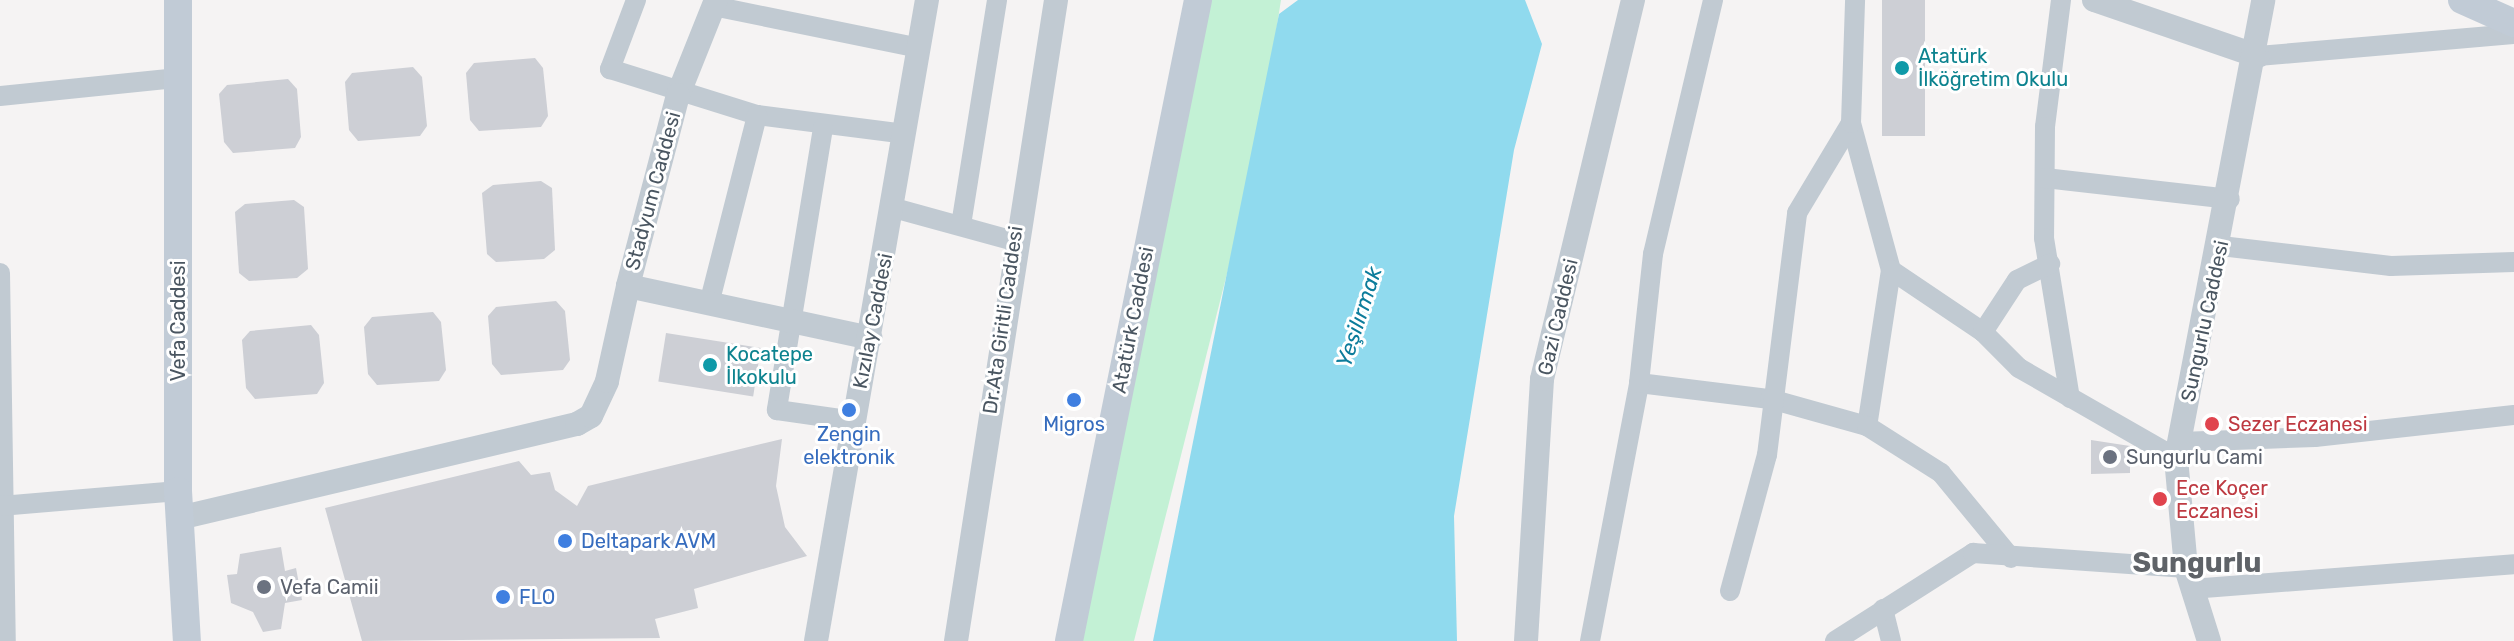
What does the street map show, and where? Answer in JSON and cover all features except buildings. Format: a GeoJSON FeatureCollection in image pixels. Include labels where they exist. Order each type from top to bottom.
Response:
{"type":"FeatureCollection","features":[{"type":"Feature","properties":{"kind":"main road","name":"Vefa Caddesi"},"geometry":{"type":"LineString","coordinates":[[178,0],[178,505],[187,641]]}},
{"type":"Feature","properties":{"kind":"main road","name":"Atatürk Caddesi"},"geometry":{"type":"LineString","coordinates":[[1051,641],[1178,0]]}},
{"type":"Feature","properties":{"kind":"main road","name":"Atatürk Caddesi"},"geometry":{"type":"LineString","coordinates":[[1069,641],[1198,0]]}},
{"type":"Feature","properties":{"kind":"main road"},"geometry":{"type":"LineString","coordinates":[[2462,0],[2514,23]]}},
{"type":"Feature","properties":{"kind":"street"},"geometry":{"type":"LineString","coordinates":[[636,0],[610,69],[678,95],[757,115],[823,128],[905,134]]}},
{"type":"Feature","properties":{"kind":"street","name":"Kızılay Caddesi"},"geometry":{"type":"LineString","coordinates":[[816,641],[894,208],[927,0]]}},
{"type":"Feature","properties":{"kind":"street"},"geometry":{"type":"LineString","coordinates":[[961,225],[997,0]]}},
{"type":"Feature","properties":{"kind":"street","name":"Dr.Ata Giritli Caddesi"},"geometry":{"type":"LineString","coordinates":[[956,641],[1014,241],[1056,0]]}},
{"type":"Feature","properties":{"kind":"street","name":"Gazi Caddesi"},"geometry":{"type":"LineString","coordinates":[[1526,641],[1542,379],[1633,0]]}},
{"type":"Feature","properties":{"kind":"street"},"geometry":{"type":"LineString","coordinates":[[1688,100],[1701,0]]}},
{"type":"Feature","properties":{"kind":"street"},"geometry":{"type":"LineString","coordinates":[[1590,641],[1639,383],[1653,254],[1713,0]]}},
{"type":"Feature","properties":{"kind":"street"},"geometry":{"type":"LineString","coordinates":[[1855,0],[1851,123],[1891,270],[1867,426]]}},
{"type":"Feature","properties":{"kind":"street"},"geometry":{"type":"LineString","coordinates":[[2061,0],[2045,178],[2050,264],[2070,398]]}},
{"type":"Feature","properties":{"kind":"street"},"geometry":{"type":"LineString","coordinates":[[2094,0],[2258,56],[2514,34]]}},
{"type":"Feature","properties":{"kind":"street","name":"Sungurlu Caddesi"},"geometry":{"type":"LineString","coordinates":[[2209,641],[2188,578],[2178,450],[2258,56],[2263,0]]}},
{"type":"Feature","properties":{"kind":"street"},"geometry":{"type":"LineString","coordinates":[[714,3],[919,48]]}},
{"type":"Feature","properties":{"kind":"street","name":"Stadyum Caddesi"},"geometry":{"type":"LineString","coordinates":[[714,3],[678,95],[628,286],[870,338]]}},
{"type":"Feature","properties":{"kind":"street"},"geometry":{"type":"LineString","coordinates":[[0,96],[178,78]]}},
{"type":"Feature","properties":{"kind":"street"},"geometry":{"type":"LineString","coordinates":[[709,304],[757,115]]}},
{"type":"Feature","properties":{"kind":"street"},"geometry":{"type":"LineString","coordinates":[[1730,591],[1767,455],[1770,399],[1797,213],[1851,123]]}},
{"type":"Feature","properties":{"kind":"street"},"geometry":{"type":"LineString","coordinates":[[823,128],[777,410],[854,421]]}},
{"type":"Feature","properties":{"kind":"street"},"geometry":{"type":"LineString","coordinates":[[2045,178],[2230,199]]}},
{"type":"Feature","properties":{"kind":"street"},"geometry":{"type":"LineString","coordinates":[[894,208],[1014,241]]}},
{"type":"Feature","properties":{"kind":"street"},"geometry":{"type":"LineString","coordinates":[[2221,246],[2391,266],[2514,262]]}},
{"type":"Feature","properties":{"kind":"street"},"geometry":{"type":"LineString","coordinates":[[1983,332],[2017,280],[2050,264]]}},
{"type":"Feature","properties":{"kind":"street"},"geometry":{"type":"LineString","coordinates":[[1891,270],[1983,332],[2019,368],[2070,398],[2178,450],[2514,415]]}},
{"type":"Feature","properties":{"kind":"street"},"geometry":{"type":"LineString","coordinates":[[0,273],[6,641]]}},
{"type":"Feature","properties":{"kind":"street"},"geometry":{"type":"LineString","coordinates":[[4,507],[178,505],[577,424],[591,416],[607,381],[628,286]]}},
{"type":"Feature","properties":{"kind":"street"},"geometry":{"type":"LineString","coordinates":[[1639,383],[1770,399],[1867,426],[1941,473],[2011,558]]}},
{"type":"Feature","properties":{"kind":"street"},"geometry":{"type":"LineString","coordinates":[[1835,641],[1973,553],[2188,578],[2514,564]]}},
{"type":"Feature","properties":{"kind":"street"},"geometry":{"type":"LineString","coordinates":[[1883,609],[1891,641]]}},
{"type":"Feature","properties":{"kind":"green space"},"geometry":{"type":"Polygon","coordinates":[[[1204,0],[1281,0],[1256,159],[1134,641],[1065,641],[1204,0]]]}},
{"type":"Feature","properties":{"kind":"water","name":"Yeşilırmak"},"geometry":{"type":"Polygon","coordinates":[[[1298,0],[1525,0],[1542,44],[1514,150],[1454,516],[1457,641],[1153,641],[1279,14],[1298,0]]]}},
{"type":"Feature","properties":{"kind":"place","name":"Atatürk İlköğretim Okulu"},"geometry":{"type":"Point","coordinates":[1902,68]}},
{"type":"Feature","properties":{"kind":"place","name":"Kocatepe İlkokulu"},"geometry":{"type":"Point","coordinates":[710,365]}},
{"type":"Feature","properties":{"kind":"place","name":"Migros"},"geometry":{"type":"Point","coordinates":[1074,400]}},
{"type":"Feature","properties":{"kind":"place","name":"Zengin elektronik"},"geometry":{"type":"Point","coordinates":[849,410]}},
{"type":"Feature","properties":{"kind":"place","name":"Sezer Eczanesi"},"geometry":{"type":"Point","coordinates":[2212,424]}},
{"type":"Feature","properties":{"kind":"place","name":"Sungurlu Cami"},"geometry":{"type":"Point","coordinates":[2110,457]}},
{"type":"Feature","properties":{"kind":"place","name":"Ece Koçer Eczanesi"},"geometry":{"type":"Point","coordinates":[2160,499]}},
{"type":"Feature","properties":{"kind":"place","name":"Deltapark AVM"},"geometry":{"type":"Point","coordinates":[565,541]}},
{"type":"Feature","properties":{"kind":"place","name":"Vefa Camii"},"geometry":{"type":"Point","coordinates":[264,587]}},
{"type":"Feature","properties":{"kind":"place","name":"FLO"},"geometry":{"type":"Point","coordinates":[503,597]}},
{"type":"Feature","properties":{"kind":"district","name":"Sungurlu"},"geometry":{"type":"Point","coordinates":[2197,563]}}]}
